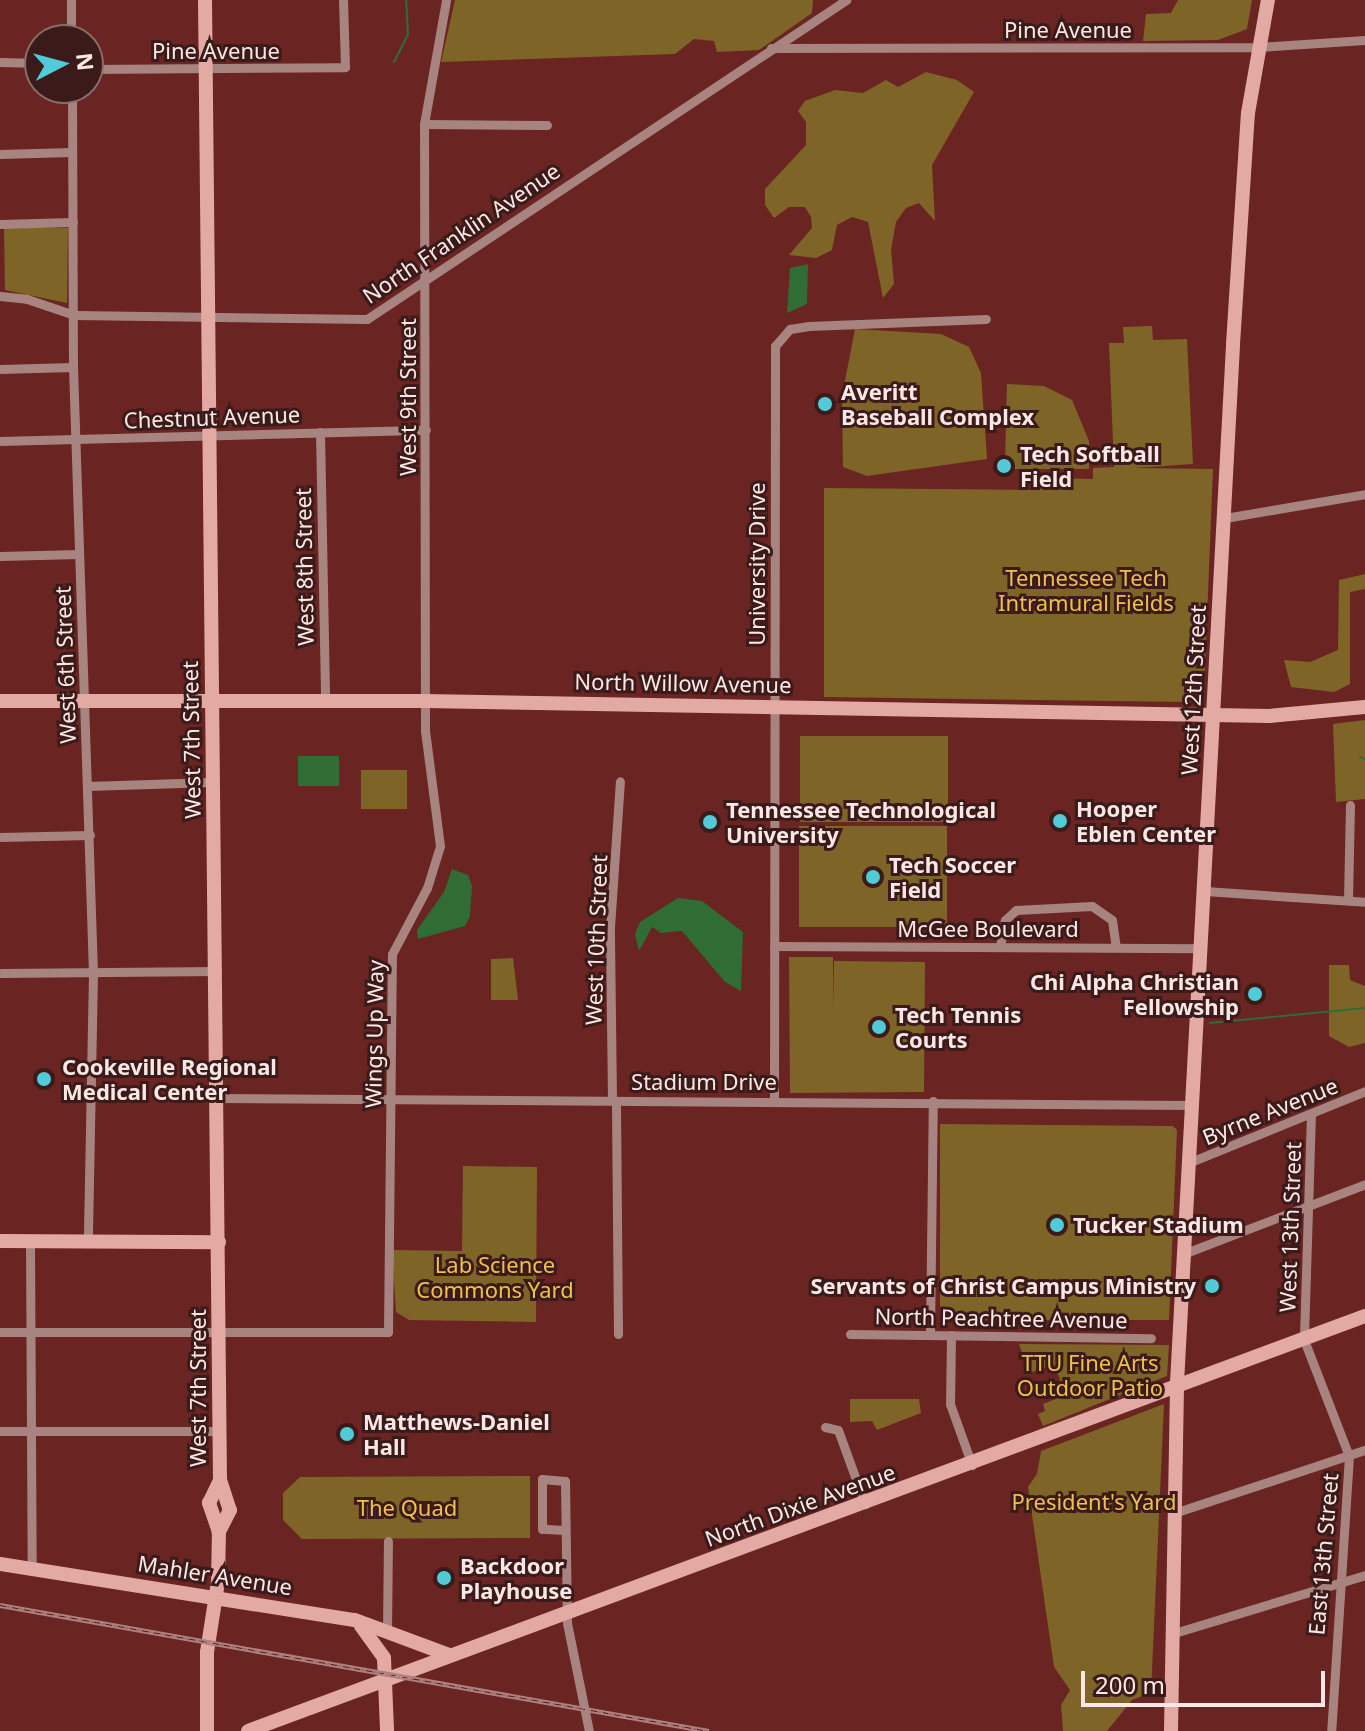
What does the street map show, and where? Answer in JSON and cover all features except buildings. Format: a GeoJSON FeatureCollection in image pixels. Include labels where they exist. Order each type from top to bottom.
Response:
{"type":"FeatureCollection","features":[{"type":"Feature","properties":{"kind":"street"},"geometry":{"type":"LineString","coordinates":[[71,0],[71,24]]}},
{"type":"Feature","properties":{"kind":"street","name":"West 7th Street"},"geometry":{"type":"LineString","coordinates":[[205,0],[220,1332],[220,1480],[209,1503],[219,1532],[216,1598],[207,1652],[207,1731]]}},
{"type":"Feature","properties":{"kind":"street","name":"Pine Avenue"},"geometry":{"type":"LineString","coordinates":[[104,69],[345,67],[343,0]]}},
{"type":"Feature","properties":{"kind":"street","name":"West 9th Street"},"geometry":{"type":"LineString","coordinates":[[425,701],[424,124],[446,0]]}},
{"type":"Feature","properties":{"kind":"street","name":"North Franklin Avenue"},"geometry":{"type":"LineString","coordinates":[[0,296],[27,299],[74,315],[208,320],[367,319],[846,0]]}},
{"type":"Feature","properties":{"kind":"street","name":"West 12th Street"},"geometry":{"type":"LineString","coordinates":[[1171,1731],[1177,1383],[1191,1105],[1248,113],[1268,0]]}},
{"type":"Feature","properties":{"kind":"street","name":"Pine Avenue"},"geometry":{"type":"LineString","coordinates":[[771,48],[1258,47],[1365,40]]}},
{"type":"Feature","properties":{"kind":"street"},"geometry":{"type":"LineString","coordinates":[[0,62],[24,63]]}},
{"type":"Feature","properties":{"kind":"street","name":"West 6th Street"},"geometry":{"type":"LineString","coordinates":[[72,104],[73,367],[93,973],[88,1240]]}},
{"type":"Feature","properties":{"kind":"street"},"geometry":{"type":"LineString","coordinates":[[424,124],[547,125]]}},
{"type":"Feature","properties":{"kind":"street"},"geometry":{"type":"LineString","coordinates":[[0,154],[72,152]]}},
{"type":"Feature","properties":{"kind":"street"},"geometry":{"type":"LineString","coordinates":[[0,224],[73,222]]}},
{"type":"Feature","properties":{"kind":"street","name":"University Drive"},"geometry":{"type":"LineString","coordinates":[[774,1100],[774,365],[780,335],[809,326],[986,319]]}},
{"type":"Feature","properties":{"kind":"street"},"geometry":{"type":"LineString","coordinates":[[0,369],[73,367]]}},
{"type":"Feature","properties":{"kind":"street","name":"Chestnut Avenue"},"geometry":{"type":"LineString","coordinates":[[0,441],[426,430]]}},
{"type":"Feature","properties":{"kind":"street","name":"West 8th Street"},"geometry":{"type":"LineString","coordinates":[[320,432],[325,701]]}},
{"type":"Feature","properties":{"kind":"street"},"geometry":{"type":"LineString","coordinates":[[1225,518],[1365,494]]}},
{"type":"Feature","properties":{"kind":"street"},"geometry":{"type":"LineString","coordinates":[[0,556],[79,554]]}},
{"type":"Feature","properties":{"kind":"street","name":"North Willow Avenue"},"geometry":{"type":"LineString","coordinates":[[0,701],[425,701],[1213,715],[1365,707]]}},
{"type":"Feature","properties":{"kind":"street","name":"Wings Up Way"},"geometry":{"type":"LineString","coordinates":[[220,1332],[388,1332],[394,943],[427,888],[440,846],[426,755],[425,701]]}},
{"type":"Feature","properties":{"kind":"street","name":"West 10th Street"},"geometry":{"type":"LineString","coordinates":[[618,1334],[610,927],[620,781]]}},
{"type":"Feature","properties":{"kind":"street"},"geometry":{"type":"LineString","coordinates":[[87,786],[213,782]]}},
{"type":"Feature","properties":{"kind":"street"},"geometry":{"type":"LineString","coordinates":[[1348,900],[1350,805]]}},
{"type":"Feature","properties":{"kind":"street"},"geometry":{"type":"LineString","coordinates":[[0,837],[90,835]]}},
{"type":"Feature","properties":{"kind":"street"},"geometry":{"type":"LineString","coordinates":[[1205,891],[1365,902]]}},
{"type":"Feature","properties":{"kind":"street"},"geometry":{"type":"LineString","coordinates":[[1000,947],[1005,920],[1016,910],[1092,906],[1112,920],[1116,947]]}},
{"type":"Feature","properties":{"kind":"street","name":"McGee Boulevard"},"geometry":{"type":"LineString","coordinates":[[774,946],[1201,948]]}},
{"type":"Feature","properties":{"kind":"street"},"geometry":{"type":"LineString","coordinates":[[1,973],[217,971]]}},
{"type":"Feature","properties":{"kind":"street","name":"Byrne Avenue"},"geometry":{"type":"LineString","coordinates":[[1188,1163],[1365,1091]]}},
{"type":"Feature","properties":{"kind":"street","name":"Stadium Drive"},"geometry":{"type":"LineString","coordinates":[[218,1098],[1191,1105]]}},
{"type":"Feature","properties":{"kind":"street"},"geometry":{"type":"LineString","coordinates":[[930,1334],[933,1101]]}},
{"type":"Feature","properties":{"kind":"street","name":"West 13th Street"},"geometry":{"type":"LineString","coordinates":[[1304,1340],[1311,1114]]}},
{"type":"Feature","properties":{"kind":"street"},"geometry":{"type":"LineString","coordinates":[[1183,1254],[1310,1208],[1365,1184]]}},
{"type":"Feature","properties":{"kind":"street"},"geometry":{"type":"LineString","coordinates":[[0,1241],[219,1242]]}},
{"type":"Feature","properties":{"kind":"street"},"geometry":{"type":"LineString","coordinates":[[30,1241],[32,1570]]}},
{"type":"Feature","properties":{"kind":"street","name":"North Dixie Avenue"},"geometry":{"type":"LineString","coordinates":[[248,1731],[412,1668],[865,1505],[1177,1383],[1365,1316]]}},
{"type":"Feature","properties":{"kind":"street"},"geometry":{"type":"LineString","coordinates":[[0,1332],[220,1332]]}},
{"type":"Feature","properties":{"kind":"street","name":"North Peachtree Avenue"},"geometry":{"type":"LineString","coordinates":[[850,1334],[1151,1338]]}},
{"type":"Feature","properties":{"kind":"street"},"geometry":{"type":"LineString","coordinates":[[951,1335],[950,1404],[972,1465]]}},
{"type":"Feature","properties":{"kind":"street","name":"East 13th Street"},"geometry":{"type":"LineString","coordinates":[[1304,1340],[1349,1456],[1337,1585],[1331,1731]]}},
{"type":"Feature","properties":{"kind":"street"},"geometry":{"type":"LineString","coordinates":[[825,1427],[838,1430],[865,1505]]}},
{"type":"Feature","properties":{"kind":"street"},"geometry":{"type":"LineString","coordinates":[[0,1431],[220,1431]]}},
{"type":"Feature","properties":{"kind":"street"},"geometry":{"type":"LineString","coordinates":[[1174,1513],[1365,1450]]}},
{"type":"Feature","properties":{"kind":"street"},"geometry":{"type":"LineString","coordinates":[[564,1530],[542,1529],[542,1479],[565,1480],[566,1612],[589,1731]]}},
{"type":"Feature","properties":{"kind":"street"},"geometry":{"type":"LineString","coordinates":[[387,1731],[383,1638],[388,1541]]}},
{"type":"Feature","properties":{"kind":"street","name":"Mahler Avenue"},"geometry":{"type":"LineString","coordinates":[[0,1564],[355,1620],[383,1638],[394,1668],[412,1668]]}},
{"type":"Feature","properties":{"kind":"street"},"geometry":{"type":"LineString","coordinates":[[1171,1634],[1365,1575]]}},
{"type":"Feature","properties":{"kind":"street"},"geometry":{"type":"LineString","coordinates":[[383,1638],[449,1655]]}},
{"type":"Feature","properties":{"kind":"green space"},"geometry":{"type":"Polygon","coordinates":[[[455,0],[813,0],[812,13],[759,50],[717,52],[714,41],[694,39],[675,54],[441,62],[455,0]]]}},
{"type":"Feature","properties":{"kind":"green space"},"geometry":{"type":"Polygon","coordinates":[[[1178,0],[1252,0],[1247,29],[1218,40],[1143,41],[1146,14],[1171,13],[1178,0]]]}},
{"type":"Feature","properties":{"kind":"green space"},"geometry":{"type":"Polygon","coordinates":[[[926,72],[957,80],[974,92],[932,165],[935,221],[919,203],[906,208],[896,222],[891,250],[894,284],[883,298],[868,222],[852,217],[837,225],[832,250],[816,258],[789,255],[812,228],[811,217],[805,207],[789,207],[774,218],[765,205],[765,189],[806,145],[806,122],[798,111],[805,101],[835,90],[863,93],[886,80],[898,87],[926,72]]]}},
{"type":"Feature","properties":{"kind":"green space"},"geometry":{"type":"Polygon","coordinates":[[[4,227],[68,228],[67,303],[5,290],[4,227]]]}},
{"type":"Feature","properties":{"kind":"green space","name":"Tennessee Tech Intramural Fields"},"geometry":{"type":"Polygon","coordinates":[[[1152,326],[1153,340],[1187,339],[1193,464],[1135,468],[1213,469],[1204,693],[1189,702],[824,697],[824,488],[1036,490],[1037,478],[1093,479],[1093,468],[1114,467],[1109,343],[1124,343],[1123,327],[1152,326]]]}},
{"type":"Feature","properties":{"kind":"green space","name":"Averitt Baseball Complex"},"geometry":{"type":"Polygon","coordinates":[[[855,329],[941,334],[969,347],[981,373],[987,459],[867,476],[843,467],[842,396],[855,329]]]}},
{"type":"Feature","properties":{"kind":"green space","name":"Tech Softball Field"},"geometry":{"type":"Polygon","coordinates":[[[1007,384],[1044,386],[1072,400],[1089,441],[1089,469],[1013,469],[1005,461],[1007,384]]]}},
{"type":"Feature","properties":{"kind":"green space"},"geometry":{"type":"Polygon","coordinates":[[[1365,574],[1365,589],[1350,592],[1350,684],[1334,692],[1291,687],[1284,660],[1310,662],[1338,650],[1339,580],[1365,574]]]}},
{"type":"Feature","properties":{"kind":"green space"},"geometry":{"type":"Polygon","coordinates":[[[1365,720],[1365,799],[1336,802],[1333,724],[1365,720]]]}},
{"type":"Feature","properties":{"kind":"green space","name":"Tech Soccer Field"},"geometry":{"type":"Polygon","coordinates":[[[800,736],[948,736],[948,822],[800,822],[800,736]]]}},
{"type":"Feature","properties":{"kind":"green space"},"geometry":{"type":"Polygon","coordinates":[[[361,770],[407,770],[407,809],[361,809],[361,770]]]}},
{"type":"Feature","properties":{"kind":"green space","name":"Tech Soccer Field"},"geometry":{"type":"Polygon","coordinates":[[[799,826],[947,826],[947,927],[799,927],[799,826]]]}},
{"type":"Feature","properties":{"kind":"green space","name":"Tech Tennis Courts"},"geometry":{"type":"Polygon","coordinates":[[[789,957],[833,957],[833,1010],[834,961],[925,962],[924,1092],[790,1093],[789,957]]]}},
{"type":"Feature","properties":{"kind":"green space"},"geometry":{"type":"Polygon","coordinates":[[[513,958],[518,1000],[491,1000],[491,959],[513,958]]]}},
{"type":"Feature","properties":{"kind":"green space"},"geometry":{"type":"Polygon","coordinates":[[[1329,965],[1349,965],[1350,980],[1365,986],[1365,1043],[1349,1047],[1329,1036],[1329,965]]]}},
{"type":"Feature","properties":{"kind":"green space","name":"Tucker Stadium"},"geometry":{"type":"Polygon","coordinates":[[[940,1124],[1173,1126],[1177,1130],[1169,1320],[940,1320],[940,1124]]]}},
{"type":"Feature","properties":{"kind":"green space","name":"Lab Science Commons Yard"},"geometry":{"type":"Polygon","coordinates":[[[463,1166],[537,1167],[536,1322],[409,1320],[396,1312],[392,1250],[462,1251],[463,1166]]]}},
{"type":"Feature","properties":{"kind":"green space","name":"TTU Fine Arts Outdoor Patio"},"geometry":{"type":"Polygon","coordinates":[[[1019,1344],[1169,1345],[1167,1376],[1043,1426],[1038,1414],[1045,1411],[1043,1404],[1066,1395],[1054,1364],[1029,1373],[1019,1344]]]}},
{"type":"Feature","properties":{"kind":"green space"},"geometry":{"type":"Polygon","coordinates":[[[850,1399],[919,1399],[921,1413],[877,1430],[872,1421],[850,1422],[850,1399]]]}},
{"type":"Feature","properties":{"kind":"green space","name":"President's Yard"},"geometry":{"type":"Polygon","coordinates":[[[1164,1404],[1151,1693],[1132,1700],[1107,1731],[1063,1731],[1061,1705],[1070,1690],[1054,1667],[1028,1487],[1037,1474],[1041,1451],[1164,1404]]]}},
{"type":"Feature","properties":{"kind":"green space","name":"The Quad"},"geometry":{"type":"Polygon","coordinates":[[[530,1476],[530,1538],[302,1539],[283,1520],[283,1493],[300,1477],[530,1476]]]}},
{"type":"Feature","properties":{"kind":"shaded area"},"geometry":{"type":"Polygon","coordinates":[[[808,264],[807,304],[787,313],[790,268],[808,264]]]}},
{"type":"Feature","properties":{"kind":"shaded area"},"geometry":{"type":"Polygon","coordinates":[[[298,756],[339,756],[339,786],[298,786],[298,756]]]}},
{"type":"Feature","properties":{"kind":"shaded area"},"geometry":{"type":"Polygon","coordinates":[[[452,869],[468,875],[472,886],[470,916],[465,926],[418,939],[417,930],[444,892],[452,869]]]}},
{"type":"Feature","properties":{"kind":"shaded area"},"geometry":{"type":"Polygon","coordinates":[[[678,898],[702,901],[743,932],[741,991],[725,982],[682,931],[661,933],[652,927],[639,951],[635,934],[640,922],[678,898]]]}},
{"type":"Feature","properties":{"kind":"waterway"},"geometry":{"type":"LineString","coordinates":[[394,62],[408,35],[406,0]]}},
{"type":"Feature","properties":{"kind":"waterway"},"geometry":{"type":"LineString","coordinates":[[1360,757],[1365,759]]}},
{"type":"Feature","properties":{"kind":"waterway"},"geometry":{"type":"LineString","coordinates":[[1210,1023],[1365,1008]]}},
{"type":"Feature","properties":{"kind":"railway"},"geometry":{"type":"LineString","coordinates":[[0,1605],[709,1731]]}},
{"type":"Feature","properties":{"kind":"place","name":"Averitt Baseball Complex"},"geometry":{"type":"Point","coordinates":[825,404]}},
{"type":"Feature","properties":{"kind":"place","name":"Tech Softball Field"},"geometry":{"type":"Point","coordinates":[1004,466]}},
{"type":"Feature","properties":{"kind":"place","name":"Hooper Eblen Center"},"geometry":{"type":"Point","coordinates":[1060,821]}},
{"type":"Feature","properties":{"kind":"place","name":"Tennessee Technological University"},"geometry":{"type":"Point","coordinates":[710,822]}},
{"type":"Feature","properties":{"kind":"place","name":"Tech Soccer Field"},"geometry":{"type":"Point","coordinates":[873,877]}},
{"type":"Feature","properties":{"kind":"place","name":"Chi Alpha Christian Fellowship"},"geometry":{"type":"Point","coordinates":[1255,994]}},
{"type":"Feature","properties":{"kind":"place","name":"Tech Tennis Courts"},"geometry":{"type":"Point","coordinates":[879,1027]}},
{"type":"Feature","properties":{"kind":"place","name":"Cookeville Regional Medical Center"},"geometry":{"type":"Point","coordinates":[44,1079]}},
{"type":"Feature","properties":{"kind":"place","name":"Tucker Stadium"},"geometry":{"type":"Point","coordinates":[1057,1225]}},
{"type":"Feature","properties":{"kind":"place","name":"Servants of Christ Campus Ministry"},"geometry":{"type":"Point","coordinates":[1212,1286]}},
{"type":"Feature","properties":{"kind":"place","name":"Matthews-Daniel Hall"},"geometry":{"type":"Point","coordinates":[347,1434]}},
{"type":"Feature","properties":{"kind":"place","name":"Backdoor Playhouse"},"geometry":{"type":"Point","coordinates":[444,1578]}}]}
